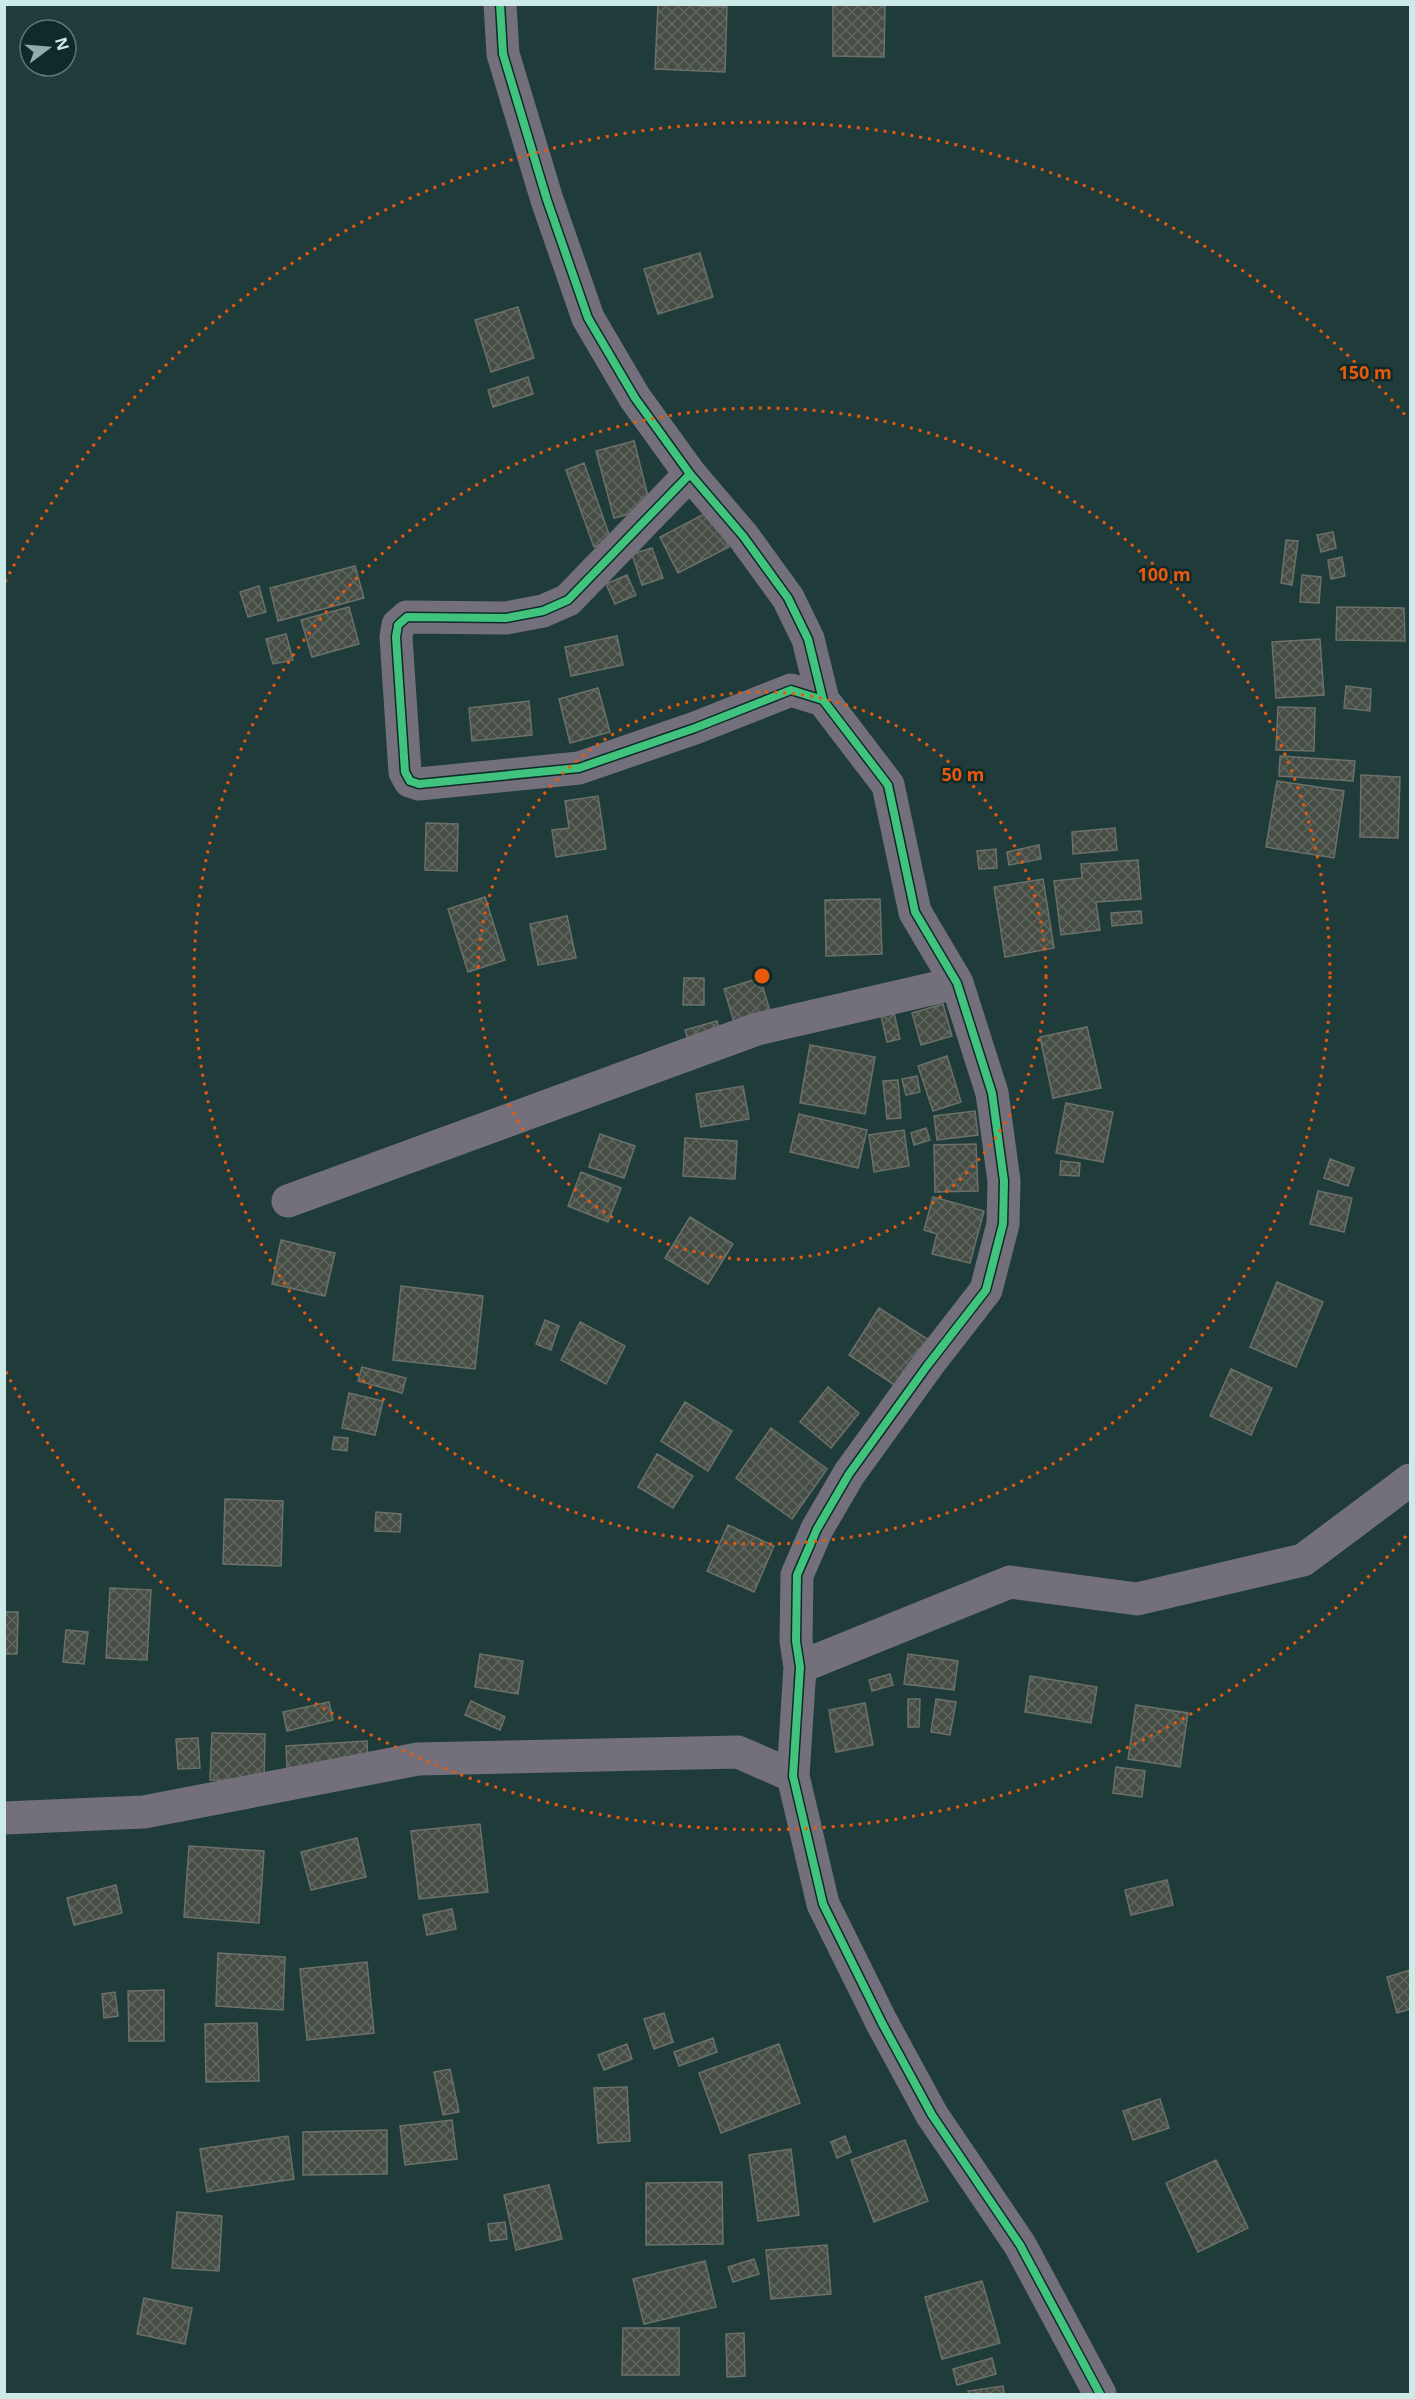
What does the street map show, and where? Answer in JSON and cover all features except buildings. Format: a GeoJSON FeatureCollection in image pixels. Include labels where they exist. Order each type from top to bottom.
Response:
{"type":"FeatureCollection","features":[{"type":"Feature","properties":{"kind":"street"},"geometry":{"type":"LineString","coordinates":[[500,4],[503,54],[547,200],[588,318],[635,398],[690,474],[743,536],[788,598],[808,639],[823,700],[888,785],[915,912],[957,983],[992,1093],[1004,1181],[1003,1224],[986,1290],[927,1366],[849,1474],[817,1529],[798,1575],[796,1641],[800,1666],[793,1776],[823,1904],[932,2115],[1020,2245],[1100,2394]]}},
{"type":"Feature","properties":{"kind":"street"},"geometry":{"type":"LineString","coordinates":[[690,474],[568,600],[543,611],[506,618],[407,617],[398,625],[396,636],[405,772],[410,781],[419,784],[579,768],[695,728],[791,690],[823,700]]}},
{"type":"Feature","properties":{"kind":"street"},"geometry":{"type":"LineString","coordinates":[[288,1201],[757,1029],[957,983]]}},
{"type":"Feature","properties":{"kind":"street"},"geometry":{"type":"LineString","coordinates":[[800,1666],[1010,1582],[1137,1599],[1303,1560],[1410,1480]]}},
{"type":"Feature","properties":{"kind":"street"},"geometry":{"type":"LineString","coordinates":[[4,1818],[144,1812],[418,1759],[738,1752],[793,1776]]}},
{"type":"Feature","properties":{"kind":"cycle path"},"geometry":{"type":"LineString","coordinates":[[500,4],[503,54],[547,200],[588,318],[635,398],[690,474],[743,536],[788,598],[808,639],[823,700],[888,785],[915,912],[957,983],[992,1093],[1004,1181],[1003,1224],[986,1290],[927,1366],[849,1474],[817,1529],[797,1575],[796,1641],[800,1667],[793,1776],[823,1904],[882,2023],[932,2115],[1020,2245],[1100,2394]]}},
{"type":"Feature","properties":{"kind":"cycle path"},"geometry":{"type":"LineString","coordinates":[[690,474],[568,600],[543,611],[506,618],[407,617],[398,625],[396,637],[405,772],[410,781],[419,784],[579,768],[695,728],[791,690],[823,700]]}}]}
